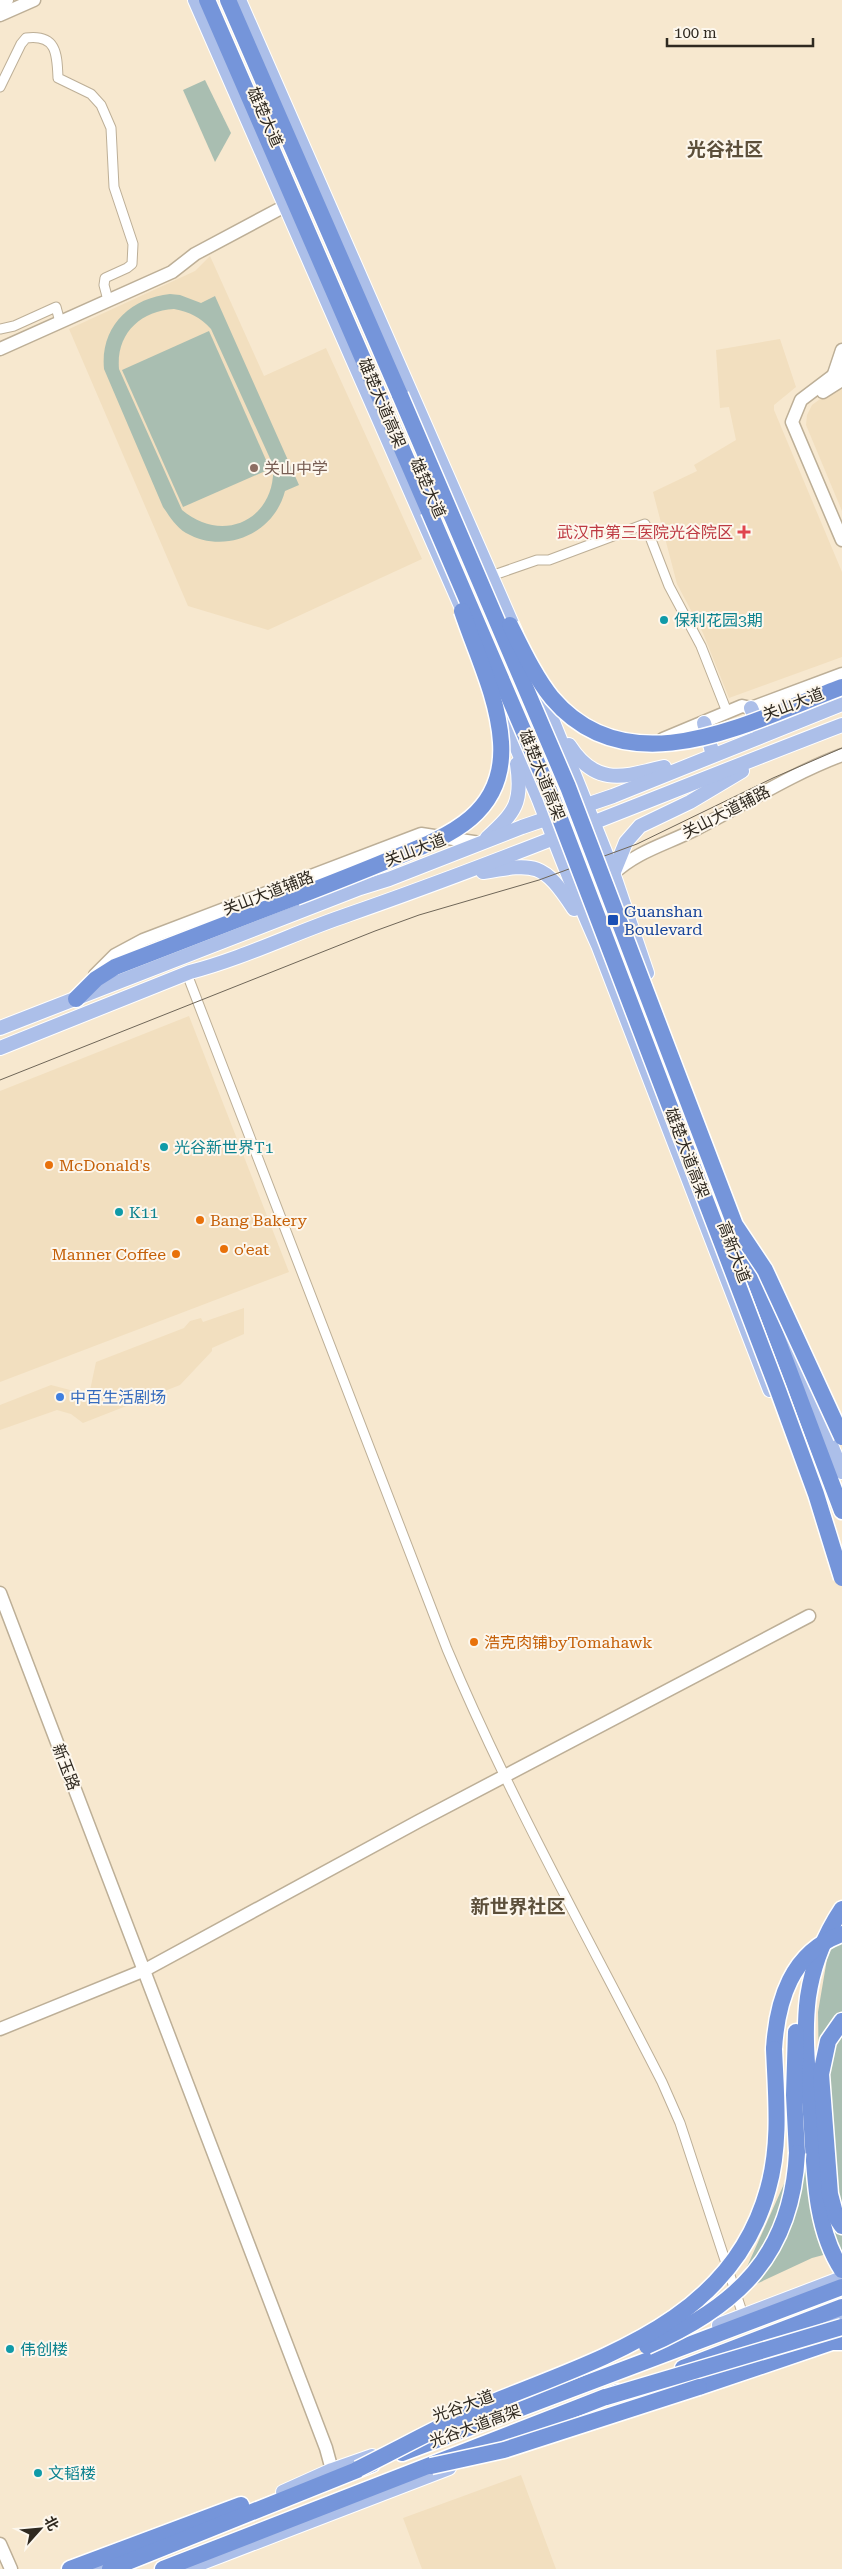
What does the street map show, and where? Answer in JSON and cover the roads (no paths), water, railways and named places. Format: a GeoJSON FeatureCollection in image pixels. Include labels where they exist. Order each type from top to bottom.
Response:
{"type":"FeatureCollection","features":[{"type":"Feature","properties":{"kind":"highway","name":"雄楚大道高架"},"geometry":{"type":"LineString","coordinates":[[207,0],[551,795],[842,1564]]}},
{"type":"Feature","properties":{"kind":"highway","name":"雄楚大道高架"},"geometry":{"type":"LineString","coordinates":[[233,4],[568,786],[842,1511]]}},
{"type":"Feature","properties":{"kind":"highway"},"geometry":{"type":"LineString","coordinates":[[400,395],[527,658],[552,698],[569,714],[586,726],[626,742],[668,745],[720,732],[842,687]]}},
{"type":"Feature","properties":{"kind":"highway"},"geometry":{"type":"LineString","coordinates":[[76,999],[96,979],[115,967],[435,842],[459,829],[487,800],[498,774],[501,740],[494,702],[429,511]]}},
{"type":"Feature","properties":{"kind":"highway"},"geometry":{"type":"LineString","coordinates":[[734,1225],[765,1270],[842,1437]]}},
{"type":"Feature","properties":{"kind":"highway"},"geometry":{"type":"LineString","coordinates":[[816,1494],[842,1578]]}},
{"type":"Feature","properties":{"kind":"highway"},"geometry":{"type":"LineString","coordinates":[[842,1909],[835,1932],[815,1963],[808,1997],[805,2042],[821,2213],[834,2257],[842,2270]]}},
{"type":"Feature","properties":{"kind":"highway"},"geometry":{"type":"LineString","coordinates":[[358,2469],[674,2334],[701,2319],[742,2287],[760,2267],[778,2238],[785,2222],[794,2188],[797,2153],[795,2042],[798,2012],[809,1965],[835,1932]]}},
{"type":"Feature","properties":{"kind":"highway"},"geometry":{"type":"LineString","coordinates":[[358,2469],[498,2400],[604,2358],[676,2318],[709,2290],[729,2266],[748,2237],[768,2188],[776,2136],[774,2049],[777,2013],[782,1996],[789,1981],[811,1953],[835,1932]]}},
{"type":"Feature","properties":{"kind":"highway"},"geometry":{"type":"LineString","coordinates":[[842,2021],[828,2042],[820,2074],[830,2194],[836,2217],[842,2226]]}},
{"type":"Feature","properties":{"kind":"highway","name":"光谷大道高架"},"geometry":{"type":"LineString","coordinates":[[110,2569],[358,2469],[842,2287]]}},
{"type":"Feature","properties":{"kind":"highway","name":"光谷大道高架"},"geometry":{"type":"LineString","coordinates":[[163,2569],[431,2466],[500,2437],[842,2307]]}},
{"type":"Feature","properties":{"kind":"highway"},"geometry":{"type":"LineString","coordinates":[[606,2397],[842,2327]]}},
{"type":"Feature","properties":{"kind":"highway"},"geometry":{"type":"LineString","coordinates":[[431,2466],[504,2450],[832,2342],[842,2342]]}},
{"type":"Feature","properties":{"kind":"highway"},"geometry":{"type":"LineString","coordinates":[[70,2569],[197,2520],[286,2490]]}},
{"type":"Feature","properties":{"kind":"main road","name":"雄楚大道"},"geometry":{"type":"LineString","coordinates":[[195,0],[475,636],[513,744],[546,819],[570,885]]}},
{"type":"Feature","properties":{"kind":"main road","name":"雄楚大道"},"geometry":{"type":"LineString","coordinates":[[233,4],[540,687],[612,869]]}},
{"type":"Feature","properties":{"kind":"main road","name":"关山大道"},"geometry":{"type":"LineString","coordinates":[[0,1028],[480,843],[586,805],[842,704]]}},
{"type":"Feature","properties":{"kind":"main road"},"geometry":{"type":"LineString","coordinates":[[751,708],[762,735]]}},
{"type":"Feature","properties":{"kind":"main road"},"geometry":{"type":"LineString","coordinates":[[555,723],[579,760],[593,770],[622,777],[713,755],[704,723]]}},
{"type":"Feature","properties":{"kind":"main road"},"geometry":{"type":"LineString","coordinates":[[0,1048],[187,974],[217,965],[346,915],[462,875],[593,822],[842,726]]}},
{"type":"Feature","properties":{"kind":"main road"},"geometry":{"type":"LineString","coordinates":[[480,843],[503,823],[517,801],[520,786],[513,744]]}},
{"type":"Feature","properties":{"kind":"main road"},"geometry":{"type":"LineString","coordinates":[[612,869],[626,842],[640,826],[725,783],[768,754]]}},
{"type":"Feature","properties":{"kind":"main road"},"geometry":{"type":"LineString","coordinates":[[462,875],[520,866],[536,868],[555,881],[598,945]]}},
{"type":"Feature","properties":{"kind":"main road","name":"高新大道"},"geometry":{"type":"LineString","coordinates":[[612,869],[671,1042],[720,1173],[838,1450],[842,1472]]}},
{"type":"Feature","properties":{"kind":"main road","name":"高新大道"},"geometry":{"type":"LineString","coordinates":[[570,885],[598,945],[842,1578]]}},
{"type":"Feature","properties":{"kind":"main road","name":"光谷大道"},"geometry":{"type":"LineString","coordinates":[[96,2569],[216,2522],[332,2470],[502,2410],[842,2278]]}},
{"type":"Feature","properties":{"kind":"main road"},"geometry":{"type":"LineString","coordinates":[[186,2569],[473,2458],[695,2368],[842,2316]]}},
{"type":"Feature","properties":{"kind":"street"},"geometry":{"type":"LineString","coordinates":[[0,3],[7,0]]}},
{"type":"Feature","properties":{"kind":"street"},"geometry":{"type":"LineString","coordinates":[[0,15],[34,0]]}},
{"type":"Feature","properties":{"kind":"street"},"geometry":{"type":"LineString","coordinates":[[0,87],[21,44],[26,38],[42,38],[54,46],[57,54],[58,78],[62,82],[81,87],[101,104],[111,128],[114,187],[133,244],[132,264],[105,278],[104,285],[108,300]]}},
{"type":"Feature","properties":{"kind":"street"},"geometry":{"type":"LineString","coordinates":[[0,348],[172,272],[195,254],[285,206]]}},
{"type":"Feature","properties":{"kind":"street"},"geometry":{"type":"LineString","coordinates":[[0,329],[14,326],[56,307],[60,322]]}},
{"type":"Feature","properties":{"kind":"street"},"geometry":{"type":"LineString","coordinates":[[842,350],[839,374],[808,402],[800,420],[802,433],[842,525]]}},
{"type":"Feature","properties":{"kind":"street"},"geometry":{"type":"LineString","coordinates":[[839,374],[802,400],[792,422],[842,540]]}},
{"type":"Feature","properties":{"kind":"street"},"geometry":{"type":"LineString","coordinates":[[491,576],[537,560],[549,560],[644,524],[669,586],[701,646],[727,712]]}},
{"type":"Feature","properties":{"kind":"street"},"geometry":{"type":"LineString","coordinates":[[540,687],[564,718],[577,729],[611,743],[627,745],[653,742],[704,723],[742,706],[751,708],[842,674]]}},
{"type":"Feature","properties":{"kind":"street","name":"关山大道辅路"},"geometry":{"type":"LineString","coordinates":[[612,869],[636,855],[693,830],[808,768],[842,755]]}},
{"type":"Feature","properties":{"kind":"street","name":"关山大道辅路"},"geometry":{"type":"LineString","coordinates":[[76,999],[104,965],[115,955],[150,937],[422,834],[480,843]]}},
{"type":"Feature","properties":{"kind":"street"},"geometry":{"type":"LineString","coordinates":[[187,974],[446,1649],[471,1707],[662,2082],[680,2123],[744,2315]]}},
{"type":"Feature","properties":{"kind":"street","name":"新玉路"},"geometry":{"type":"LineString","coordinates":[[0,1593],[326,2448],[332,2470]]}},
{"type":"Feature","properties":{"kind":"street"},"geometry":{"type":"LineString","coordinates":[[0,2029],[145,1970],[419,1821],[506,1777],[809,1616]]}},
{"type":"Feature","properties":{"kind":"street"},"geometry":{"type":"LineString","coordinates":[[0,2544],[10,2569]]}},
{"type":"Feature","properties":{"kind":"tram line"},"geometry":{"type":"LineString","coordinates":[[0,1080],[375,931],[419,915],[539,880],[637,844],[773,778],[842,748]]}},
{"type":"Feature","properties":{"kind":"place","name":"关山中学"},"geometry":{"type":"Point","coordinates":[254,468]}},
{"type":"Feature","properties":{"kind":"place","name":"武汉市第三医院光谷院区"},"geometry":{"type":"Point","coordinates":[744,532]}},
{"type":"Feature","properties":{"kind":"place","name":"保利花园3期"},"geometry":{"type":"Point","coordinates":[664,620]}},
{"type":"Feature","properties":{"kind":"place","name":"Guanshan Boulevard"},"geometry":{"type":"Point","coordinates":[613,920]}},
{"type":"Feature","properties":{"kind":"place","name":"光谷新世界T1"},"geometry":{"type":"Point","coordinates":[164,1147]}},
{"type":"Feature","properties":{"kind":"place","name":"McDonald's"},"geometry":{"type":"Point","coordinates":[49,1165]}},
{"type":"Feature","properties":{"kind":"place","name":"K11"},"geometry":{"type":"Point","coordinates":[119,1212]}},
{"type":"Feature","properties":{"kind":"place","name":"Bang Bakery"},"geometry":{"type":"Point","coordinates":[200,1220]}},
{"type":"Feature","properties":{"kind":"place","name":"o'eat"},"geometry":{"type":"Point","coordinates":[224,1249]}},
{"type":"Feature","properties":{"kind":"place","name":"Manner Coffee"},"geometry":{"type":"Point","coordinates":[176,1254]}},
{"type":"Feature","properties":{"kind":"place","name":"中百生活剧场"},"geometry":{"type":"Point","coordinates":[60,1397]}},
{"type":"Feature","properties":{"kind":"place","name":"浩克肉铺byTomahawk"},"geometry":{"type":"Point","coordinates":[474,1642]}},
{"type":"Feature","properties":{"kind":"place","name":"伟创楼"},"geometry":{"type":"Point","coordinates":[10,2349]}},
{"type":"Feature","properties":{"kind":"place","name":"文韬楼"},"geometry":{"type":"Point","coordinates":[38,2473]}},
{"type":"Feature","properties":{"kind":"district","name":"光谷社区"},"geometry":{"type":"Point","coordinates":[725,149]}},
{"type":"Feature","properties":{"kind":"district","name":"新世界社区"},"geometry":{"type":"Point","coordinates":[518,1906]}}]}
